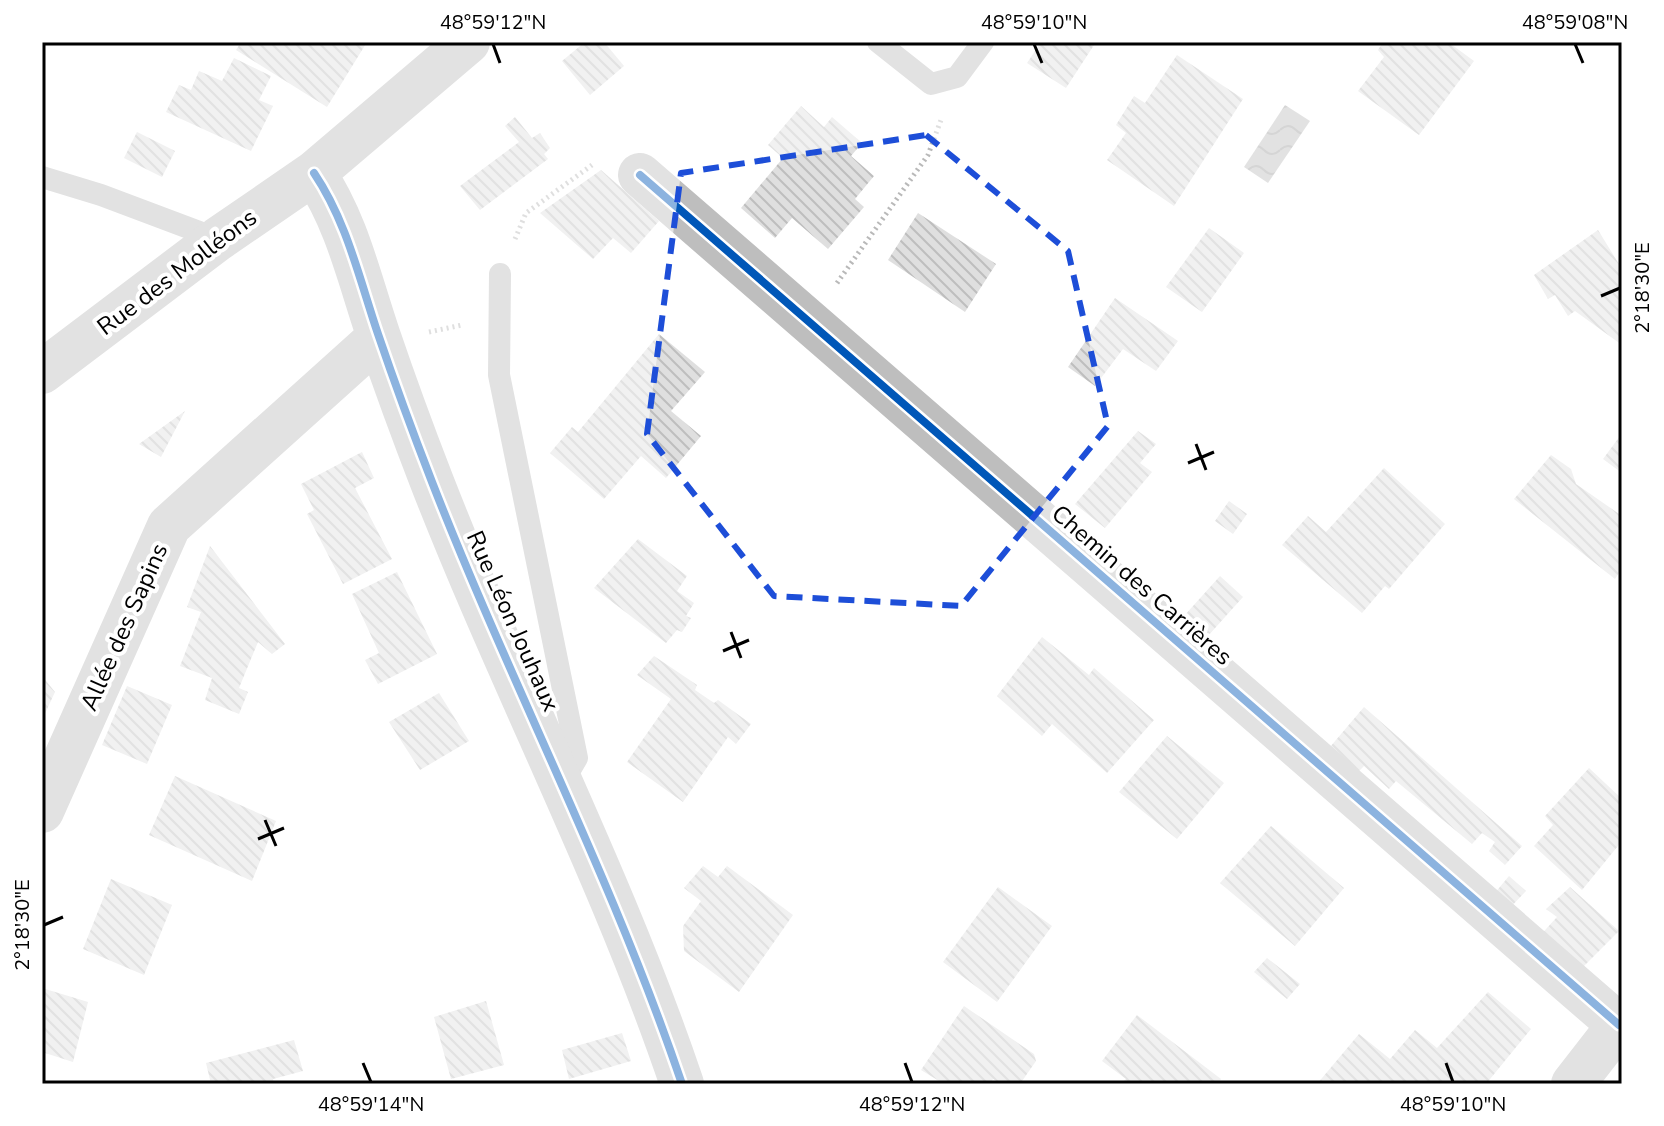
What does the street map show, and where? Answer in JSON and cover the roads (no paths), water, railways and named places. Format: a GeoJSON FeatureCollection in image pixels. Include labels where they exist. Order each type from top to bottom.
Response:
{"type":"FeatureCollection","features":[{"type":"Feature","properties":{"kind":"street","name":"Rue des Molléons"},"geometry":{"type":"LineString","coordinates":[[42,372],[218,239],[314,173],[468,42]]}},
{"type":"Feature","properties":{"kind":"street","name":"Rue Léon Jouhaux"},"geometry":{"type":"LineString","coordinates":[[314,173],[342,219],[379,337],[467,569],[619,910],[682,1084]]}},
{"type":"Feature","properties":{"kind":"street","name":"Chemin des Carrières"},"geometry":{"type":"LineString","coordinates":[[640,175],[1620,1023]]}},
{"type":"Feature","properties":{"kind":"street","name":"Allée des Sapins"},"geometry":{"type":"LineString","coordinates":[[42,811],[169,526],[379,337]]}},
{"type":"Feature","properties":{"kind":"street"},"geometry":{"type":"LineString","coordinates":[[1573,1084],[1620,1023]]}},
{"type":"Feature","properties":{"kind":"lane"},"geometry":{"type":"LineString","coordinates":[[878,42],[931,84],[957,77],[983,42]]}},
{"type":"Feature","properties":{"kind":"lane"},"geometry":{"type":"LineString","coordinates":[[42,177],[101,195],[218,239]]}},
{"type":"Feature","properties":{"kind":"lane","name":"Rue Léon Jouhaux"},"geometry":{"type":"LineString","coordinates":[[500,274],[499,375],[577,758],[563,782]]}},
{"type":"Feature","properties":{"kind":"water"},"geometry":{"type":"Polygon","coordinates":[[[1285,105],[1310,121],[1268,183],[1244,167],[1285,105]]]}}]}
